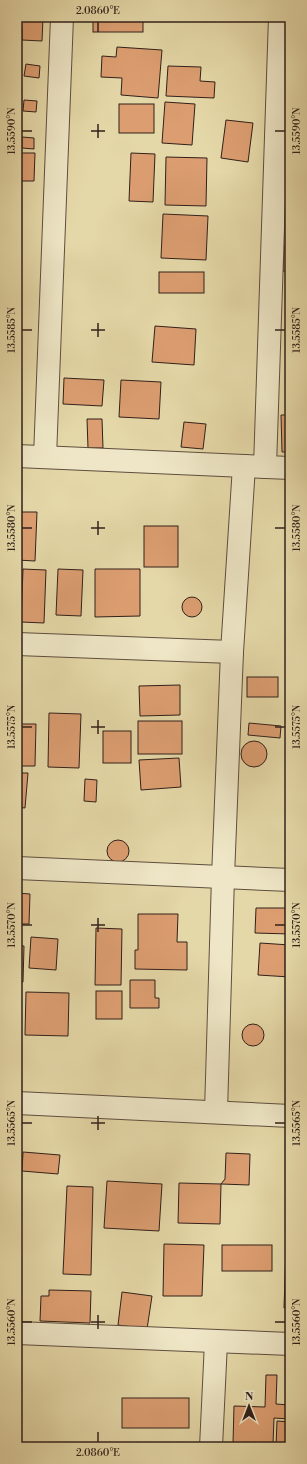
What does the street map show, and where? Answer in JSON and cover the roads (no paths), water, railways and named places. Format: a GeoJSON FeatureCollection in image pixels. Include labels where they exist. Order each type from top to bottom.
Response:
{"type":"FeatureCollection","features":[{"type":"Feature","properties":{"kind":"street"},"geometry":{"type":"LineString","coordinates":[[45,457],[62,17]]}},
{"type":"Feature","properties":{"kind":"street"},"geometry":{"type":"LineString","coordinates":[[216,1112],[232,652],[254,466],[280,17]]}},
{"type":"Feature","properties":{"kind":"street"},"geometry":{"type":"LineString","coordinates":[[17,456],[290,468]]}},
{"type":"Feature","properties":{"kind":"street"},"geometry":{"type":"LineString","coordinates":[[17,644],[232,652]]}},
{"type":"Feature","properties":{"kind":"street"},"geometry":{"type":"LineString","coordinates":[[17,868],[290,880]]}},
{"type":"Feature","properties":{"kind":"street"},"geometry":{"type":"LineString","coordinates":[[17,1103],[290,1116]]}},
{"type":"Feature","properties":{"kind":"street"},"geometry":{"type":"LineString","coordinates":[[17,1333],[290,1344]]}},
{"type":"Feature","properties":{"kind":"street"},"geometry":{"type":"LineString","coordinates":[[211,1447],[216,1342]]}}]}
